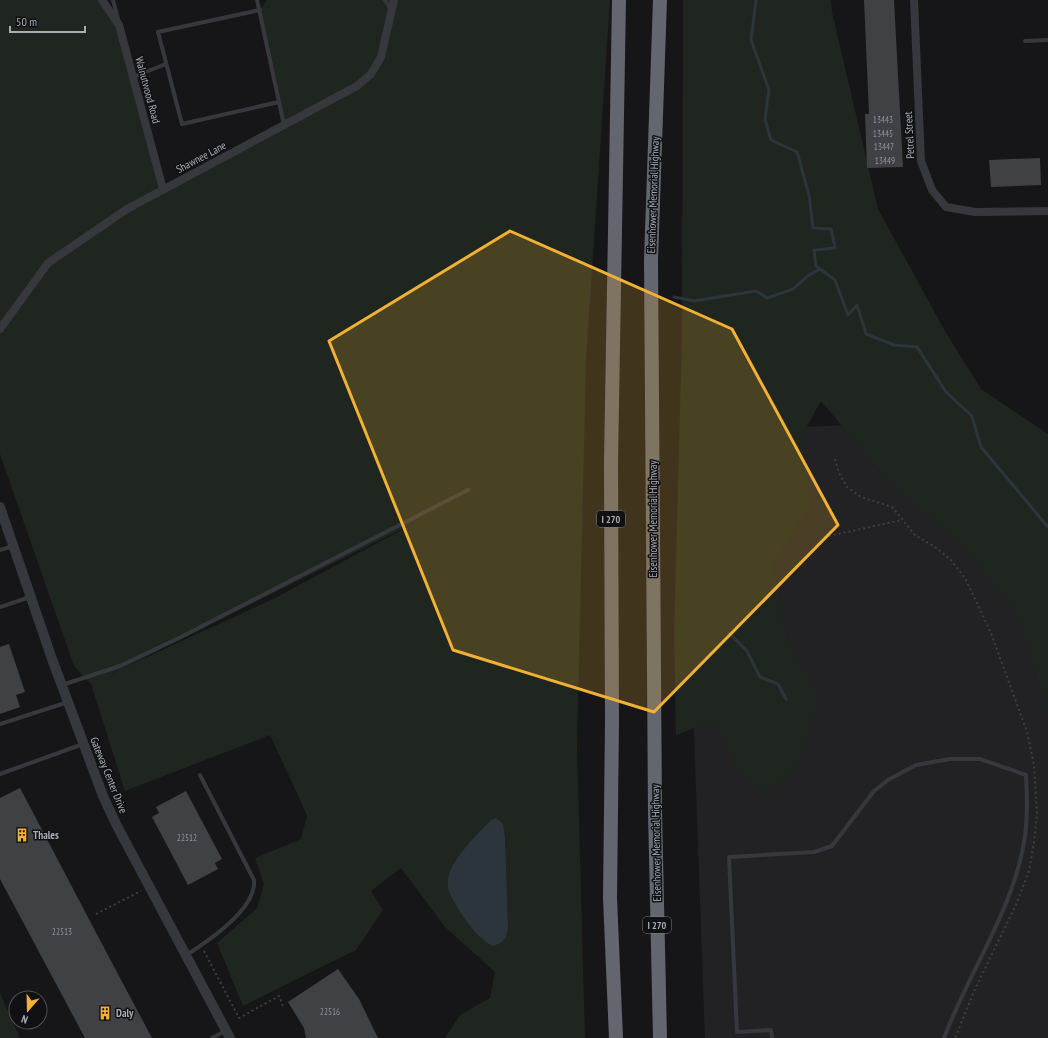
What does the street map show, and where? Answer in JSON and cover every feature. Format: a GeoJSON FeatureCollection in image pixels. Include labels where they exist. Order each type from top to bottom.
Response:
{"type":"FeatureCollection","features":[{"type":"Feature","properties":{"kind":"highway","name":"I 270"},"geometry":{"type":"LineString","coordinates":[[616,1038],[610,898],[612,730],[611,454],[619,0]]}},
{"type":"Feature","properties":{"kind":"highway","name":"Eisenhower Memorial Highway"},"geometry":{"type":"LineString","coordinates":[[660,0],[650,260],[655,811],[660,1038]]}},
{"type":"Feature","properties":{"kind":"street","name":"Walnutwood Road"},"geometry":{"type":"LineString","coordinates":[[102,0],[119,25],[163,189]]}},
{"type":"Feature","properties":{"kind":"street","name":"Shawnee Lane"},"geometry":{"type":"LineString","coordinates":[[0,329],[48,263],[127,209],[357,86],[371,74],[382,57],[394,0]]}},
{"type":"Feature","properties":{"kind":"street","name":"Petrel Street"},"geometry":{"type":"LineString","coordinates":[[914,0],[921,161],[932,190],[946,207],[975,212],[1048,211]]}},
{"type":"Feature","properties":{"kind":"street","name":"Gateway Center Drive"},"geometry":{"type":"LineString","coordinates":[[0,507],[68,702],[103,796],[116,824],[185,956],[228,1034]]}},
{"type":"Feature","properties":{"kind":"lane"},"geometry":{"type":"LineString","coordinates":[[113,0],[119,25]]}},
{"type":"Feature","properties":{"kind":"lane"},"geometry":{"type":"LineString","coordinates":[[257,0],[284,125]]}},
{"type":"Feature","properties":{"kind":"lane"},"geometry":{"type":"LineString","coordinates":[[385,0],[391,10]]}},
{"type":"Feature","properties":{"kind":"lane"},"geometry":{"type":"LineString","coordinates":[[260,10],[158,32],[182,124],[279,102]]}},
{"type":"Feature","properties":{"kind":"lane"},"geometry":{"type":"LineString","coordinates":[[1025,41],[1048,40]]}},
{"type":"Feature","properties":{"kind":"lane"},"geometry":{"type":"LineString","coordinates":[[133,77],[166,64]]}},
{"type":"Feature","properties":{"kind":"lane"},"geometry":{"type":"LineString","coordinates":[[62,685],[120,666],[181,638],[468,490]]}},
{"type":"Feature","properties":{"kind":"lane"},"geometry":{"type":"LineString","coordinates":[[0,550],[13,545]]}},
{"type":"Feature","properties":{"kind":"lane"},"geometry":{"type":"LineString","coordinates":[[0,607],[31,596]]}},
{"type":"Feature","properties":{"kind":"lane"},"geometry":{"type":"LineString","coordinates":[[0,724],[68,702]]}},
{"type":"Feature","properties":{"kind":"lane"},"geometry":{"type":"LineString","coordinates":[[0,774],[84,744]]}},
{"type":"Feature","properties":{"kind":"lane"},"geometry":{"type":"LineString","coordinates":[[772,1038],[771,1030],[737,1032],[729,856],[825,850],[832,846],[874,791],[888,780],[916,765],[950,759],[980,759],[1026,775],[1028,808],[1025,837],[1016,877],[1009,897],[944,1038]]}},
{"type":"Feature","properties":{"kind":"lane"},"geometry":{"type":"LineString","coordinates":[[185,956],[212,939],[247,904],[255,888],[254,880],[200,775]]}},
{"type":"Feature","properties":{"kind":"lane"},"geometry":{"type":"LineString","coordinates":[[212,1038],[228,1034]]}},
{"type":"Feature","properties":{"kind":"path"},"geometry":{"type":"LineString","coordinates":[[834,459],[839,472],[848,487],[861,497],[892,507],[915,535],[938,549],[951,560],[965,578],[991,633],[1027,732],[1034,765],[1037,813],[1029,871],[1016,907],[975,989],[955,1038]]}},
{"type":"Feature","properties":{"kind":"path"},"geometry":{"type":"LineString","coordinates":[[824,537],[902,520]]}},
{"type":"Feature","properties":{"kind":"path"},"geometry":{"type":"LineString","coordinates":[[96,914],[135,894]]}},
{"type":"Feature","properties":{"kind":"path"},"geometry":{"type":"LineString","coordinates":[[201,946],[239,1018],[279,996],[283,1006]]}},
{"type":"Feature","properties":{"kind":"highlighted area"},"geometry":{"type":"Polygon","coordinates":[[[510,231],[732,329],[838,525],[654,712],[453,650],[329,341],[510,231]]]}},
{"type":"Feature","properties":{"kind":"shaded area"},"geometry":{"type":"Polygon","coordinates":[[[0,0],[102,0],[119,25],[163,189],[284,125],[260,10],[267,0],[610,0],[586,361],[577,746],[585,1038],[445,1038],[460,1015],[490,998],[495,972],[445,927],[401,868],[371,891],[383,910],[356,950],[243,1006],[217,943],[257,908],[264,884],[255,858],[301,839],[307,815],[270,735],[125,791],[91,684],[74,666],[0,454],[0,0]],[[422,519],[123,668],[275,598],[422,519]]]}},
{"type":"Feature","properties":{"kind":"shaded area"},"geometry":{"type":"Polygon","coordinates":[[[683,0],[831,0],[832,12],[878,209],[945,331],[981,389],[1048,434],[1048,712],[1017,612],[962,547],[886,479],[821,401],[801,437],[811,505],[772,564],[787,638],[819,696],[796,769],[768,793],[737,770],[715,720],[676,735],[674,633],[682,334],[683,0]]]}},
{"type":"Feature","properties":{"kind":"shaded area"},"geometry":{"type":"Polygon","coordinates":[[[880,424],[1048,608],[1048,1038],[705,1038],[683,431],[880,424]]]}},
{"type":"Feature","properties":{"kind":"shaded area"},"geometry":{"type":"Polygon","coordinates":[[[496,818],[503,824],[505,837],[508,928],[504,940],[492,946],[467,923],[456,906],[448,889],[448,880],[450,872],[459,856],[491,820],[496,818]]]}},
{"type":"Feature","properties":{"kind":"shaded area"},"geometry":{"type":"Polygon","coordinates":[[[0,993],[8,1011],[8,1030],[16,1030],[20,1038],[0,1038],[0,993]]]}},
{"type":"Feature","properties":{"kind":"building"},"geometry":{"type":"Polygon","coordinates":[[[864,0],[894,0],[903,167],[867,168],[865,114],[869,114],[864,0]]]}},
{"type":"Feature","properties":{"kind":"building"},"geometry":{"type":"Polygon","coordinates":[[[1040,158],[1041,185],[991,187],[989,160],[1040,158]]]}},
{"type":"Feature","properties":{"kind":"building"},"geometry":{"type":"Polygon","coordinates":[[[9,644],[25,692],[16,695],[20,707],[0,714],[0,647],[9,644]]]}},
{"type":"Feature","properties":{"kind":"building"},"geometry":{"type":"Polygon","coordinates":[[[20,788],[152,1038],[85,1038],[0,879],[0,798],[20,788]]]}},
{"type":"Feature","properties":{"kind":"building"},"geometry":{"type":"Polygon","coordinates":[[[186,791],[222,859],[215,863],[218,869],[188,885],[152,817],[159,813],[156,807],[186,791]]]}},
{"type":"Feature","properties":{"kind":"building"},"geometry":{"type":"Polygon","coordinates":[[[338,969],[359,999],[378,1038],[306,1038],[304,1028],[288,1002],[338,969]]]}},
{"type":"Feature","properties":{"kind":"waterway"},"geometry":{"type":"LineString","coordinates":[[756,0],[751,40],[769,90],[765,119],[771,140],[797,152],[809,195],[813,228],[831,229],[835,248],[814,250],[816,266],[835,280],[848,315],[857,305],[866,334],[894,345],[917,347],[946,392],[972,416],[981,447],[1048,527]]}},
{"type":"Feature","properties":{"kind":"waterway"},"geometry":{"type":"LineString","coordinates":[[674,297],[694,301],[756,291],[767,298],[793,289],[809,275],[820,269]]}},
{"type":"Feature","properties":{"kind":"waterway"},"geometry":{"type":"LineString","coordinates":[[729,633],[747,651],[760,677],[778,684],[786,699]]}},
{"type":"Feature","properties":{"kind":"place","name":"Thales"},"geometry":{"type":"Point","coordinates":[22,835]}},
{"type":"Feature","properties":{"kind":"place","name":"Daly"},"geometry":{"type":"Point","coordinates":[105,1013]}}]}
